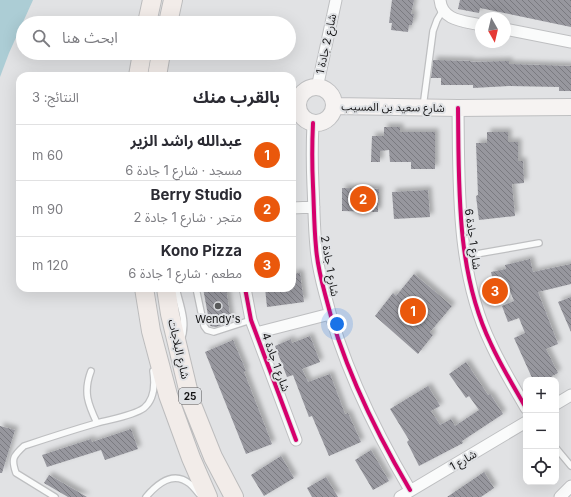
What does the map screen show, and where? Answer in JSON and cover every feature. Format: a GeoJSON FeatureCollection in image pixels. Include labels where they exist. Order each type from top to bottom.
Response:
{"type":"FeatureCollection","features":[{"type":"Feature","properties":{"kind":"main road"},"geometry":{"type":"LineString","coordinates":[[149,16],[152,0]]}},
{"type":"Feature","properties":{"kind":"main road"},"geometry":{"type":"LineString","coordinates":[[170,16],[173,0]]}},
{"type":"Feature","properties":{"kind":"main road"},"geometry":{"type":"LineString","coordinates":[[139,72],[141,60]]}},
{"type":"Feature","properties":{"kind":"main road"},"geometry":{"type":"LineString","coordinates":[[158,72],[160,60]]}},
{"type":"Feature","properties":{"kind":"main road","name":"شارع البلاجات"},"geometry":{"type":"LineString","coordinates":[[145,292],[151,331],[168,395],[191,458],[208,497]]}},
{"type":"Feature","properties":{"kind":"main road","name":"شارع البلاجات"},"geometry":{"type":"LineString","coordinates":[[167,292],[191,402],[212,457],[234,497]]}},
{"type":"Feature","properties":{"kind":"street","name":"شارع 2 جادة 1"},"geometry":{"type":"LineString","coordinates":[[317,88],[336,0]]}},
{"type":"Feature","properties":{"kind":"street"},"geometry":{"type":"LineString","coordinates":[[442,5],[452,18],[475,23]]}},
{"type":"Feature","properties":{"kind":"street"},"geometry":{"type":"LineString","coordinates":[[511,30],[571,42]]}},
{"type":"Feature","properties":{"kind":"street"},"geometry":{"type":"LineString","coordinates":[[296,104],[304,93],[312,88],[326,90],[334,101],[331,115],[323,122],[309,122],[301,115],[296,107]]}},
{"type":"Feature","properties":{"kind":"street","name":"شارع سعيد بن المسيب"},"geometry":{"type":"LineString","coordinates":[[334,106],[458,108],[571,107]]}},
{"type":"Feature","properties":{"kind":"street","name":"شارع 1 جادة 6"},"geometry":{"type":"LineString","coordinates":[[458,108],[460,210],[465,256],[477,306],[490,344],[523,403]]}},
{"type":"Feature","properties":{"kind":"street","name":"شارع 1 جادة 2"},"geometry":{"type":"LineString","coordinates":[[313,123],[312,168],[316,247],[330,314],[342,351],[359,394],[391,457],[410,490]]}},
{"type":"Feature","properties":{"kind":"street"},"geometry":{"type":"LineString","coordinates":[[296,208],[314,207]]}},
{"type":"Feature","properties":{"kind":"street","name":"شارع 1 جادة 4"},"geometry":{"type":"LineString","coordinates":[[246,292],[256,333],[296,440]]}},
{"type":"Feature","properties":{"kind":"street","name":"شارع 1 جادة 4"},"geometry":{"type":"LineString","coordinates":[[256,333],[330,314]]}},
{"type":"Feature","properties":{"kind":"street"},"geometry":{"type":"LineString","coordinates":[[559,402],[571,395]]}},
{"type":"Feature","properties":{"kind":"street","name":"شارع 1"},"geometry":{"type":"LineString","coordinates":[[400,497],[523,424]]}},
{"type":"Feature","properties":{"kind":"street"},"geometry":{"type":"LineString","coordinates":[[560,497],[571,486]]}},
{"type":"Feature","properties":{"kind":"lane"},"geometry":{"type":"LineString","coordinates":[[423,107],[433,31],[442,5]]}},
{"type":"Feature","properties":{"kind":"lane"},"geometry":{"type":"LineString","coordinates":[[465,256],[539,243]]}},
{"type":"Feature","properties":{"kind":"lane"},"geometry":{"type":"LineString","coordinates":[[177,292],[184,324],[184,332],[178,348]]}},
{"type":"Feature","properties":{"kind":"lane"},"geometry":{"type":"LineString","coordinates":[[197,292],[204,326],[207,330],[214,332],[252,320]]}},
{"type":"Feature","properties":{"kind":"lane"},"geometry":{"type":"LineString","coordinates":[[55,497],[16,473],[12,464],[16,453],[24,446],[144,408],[151,400],[155,386],[151,331]]}},
{"type":"Feature","properties":{"kind":"lane"},"geometry":{"type":"LineString","coordinates":[[91,371],[87,396],[88,403],[97,423]]}},
{"type":"Feature","properties":{"kind":"lane"},"geometry":{"type":"LineString","coordinates":[[557,449],[571,466]]}},
{"type":"Feature","properties":{"kind":"lane"},"geometry":{"type":"LineString","coordinates":[[146,497],[156,486],[163,481],[171,479],[180,479],[190,484],[201,497]]}},
{"type":"Feature","properties":{"kind":"water"},"geometry":{"type":"Polygon","coordinates":[[[0,0],[33,0],[26,16],[16,16],[16,38],[0,77],[0,0]]]}},
{"type":"Feature","properties":{"kind":"building"},"geometry":{"type":"Polygon","coordinates":[[[392,0],[414,0],[411,14],[414,14],[412,25],[409,25],[408,32],[391,30],[392,23],[389,23],[392,0]]]}},
{"type":"Feature","properties":{"kind":"building"},"geometry":{"type":"Polygon","coordinates":[[[460,0],[571,0],[571,27],[511,14],[511,12],[499,12],[480,8],[479,12],[475,12],[458,9],[460,0]]]}},
{"type":"Feature","properties":{"kind":"building"},"geometry":{"type":"Polygon","coordinates":[[[433,60],[470,62],[509,61],[509,64],[571,66],[571,91],[559,91],[559,87],[509,86],[473,88],[473,85],[441,85],[441,78],[431,78],[433,60]]]}},
{"type":"Feature","properties":{"kind":"building"},"geometry":{"type":"Polygon","coordinates":[[[384,127],[400,127],[400,132],[435,132],[435,169],[411,169],[411,162],[390,162],[389,150],[380,151],[380,162],[371,162],[372,136],[384,136],[384,127]]]}},
{"type":"Feature","properties":{"kind":"building"},"geometry":{"type":"Polygon","coordinates":[[[487,132],[508,132],[508,142],[518,142],[518,161],[523,161],[524,183],[512,184],[515,216],[479,220],[476,196],[478,195],[476,143],[487,143],[487,132]]]}},
{"type":"Feature","properties":{"kind":"building"},"geometry":{"type":"Polygon","coordinates":[[[342,188],[379,189],[378,212],[342,211],[342,188]]]}},
{"type":"Feature","properties":{"kind":"building"},"geometry":{"type":"Polygon","coordinates":[[[428,190],[430,217],[394,219],[392,192],[428,190]]]}},
{"type":"Feature","properties":{"kind":"building"},"geometry":{"type":"Polygon","coordinates":[[[530,259],[533,272],[571,264],[571,284],[538,292],[558,344],[546,349],[558,373],[552,377],[532,377],[514,338],[525,333],[519,318],[508,322],[502,306],[514,301],[508,286],[495,289],[491,272],[506,269],[505,265],[530,259]]]}},
{"type":"Feature","properties":{"kind":"building"},"geometry":{"type":"Polygon","coordinates":[[[300,273],[304,302],[267,307],[265,292],[296,292],[296,274],[300,273]]]}},
{"type":"Feature","properties":{"kind":"building"},"geometry":{"type":"Polygon","coordinates":[[[414,274],[452,306],[430,332],[433,335],[418,354],[375,316],[393,293],[396,296],[414,274]]]}},
{"type":"Feature","properties":{"kind":"building","name":"Wendy's"},"geometry":{"type":"Polygon","coordinates":[[[204,292],[227,292],[231,322],[216,327],[210,326],[204,292]]]}},
{"type":"Feature","properties":{"kind":"building"},"geometry":{"type":"Polygon","coordinates":[[[571,297],[571,332],[558,302],[571,297]]]}},
{"type":"Feature","properties":{"kind":"building"},"geometry":{"type":"Polygon","coordinates":[[[310,336],[320,362],[302,369],[308,382],[330,374],[345,414],[348,413],[361,442],[329,456],[312,416],[309,417],[293,375],[287,377],[275,346],[291,339],[292,343],[310,336]]]}},
{"type":"Feature","properties":{"kind":"building"},"geometry":{"type":"Polygon","coordinates":[[[233,340],[246,371],[244,372],[272,444],[246,454],[205,352],[233,340]]]}},
{"type":"Feature","properties":{"kind":"building"},"geometry":{"type":"Polygon","coordinates":[[[466,362],[488,395],[490,394],[503,414],[462,441],[463,443],[419,466],[407,442],[409,440],[390,409],[428,386],[440,406],[431,411],[440,425],[451,419],[455,426],[479,410],[469,396],[466,398],[449,374],[466,362]]]}},
{"type":"Feature","properties":{"kind":"building"},"geometry":{"type":"Polygon","coordinates":[[[0,426],[15,430],[2,473],[0,473],[0,426]]]}},
{"type":"Feature","properties":{"kind":"building"},"geometry":{"type":"Polygon","coordinates":[[[131,429],[138,449],[105,460],[101,450],[47,467],[42,455],[91,439],[92,442],[131,429]]]}},
{"type":"Feature","properties":{"kind":"building"},"geometry":{"type":"Polygon","coordinates":[[[371,450],[389,481],[373,490],[355,460],[371,450]]]}},
{"type":"Feature","properties":{"kind":"building"},"geometry":{"type":"Polygon","coordinates":[[[281,456],[294,478],[264,496],[251,475],[281,456]]]}},
{"type":"Feature","properties":{"kind":"building"},"geometry":{"type":"Polygon","coordinates":[[[484,472],[494,488],[481,497],[447,497],[484,472]]]}},
{"type":"Feature","properties":{"kind":"building"},"geometry":{"type":"Polygon","coordinates":[[[49,475],[87,497],[68,497],[44,483],[49,475]]]}},
{"type":"Feature","properties":{"kind":"building"},"geometry":{"type":"Polygon","coordinates":[[[326,477],[338,497],[312,497],[307,488],[326,477]]]}},
{"type":"Feature","properties":{"kind":"cycle path"},"geometry":{"type":"LineString","coordinates":[[458,108],[462,228],[465,258],[471,288],[491,344],[523,403]]}},
{"type":"Feature","properties":{"kind":"cycle path"},"geometry":{"type":"LineString","coordinates":[[313,123],[312,170],[315,239],[318,265],[325,294],[340,346],[360,395],[410,490]]}},
{"type":"Feature","properties":{"kind":"cycle path"},"geometry":{"type":"LineString","coordinates":[[246,292],[251,320],[296,440]]}},
{"type":"Feature","properties":{"kind":"place","name":"Berry Studio"},"geometry":{"type":"Point","coordinates":[363,199]}},
{"type":"Feature","properties":{"kind":"place","name":"Kono Pizza"},"geometry":{"type":"Point","coordinates":[495,291]}},
{"type":"Feature","properties":{"kind":"place","name":"Wendy's"},"geometry":{"type":"Point","coordinates":[218,306]}},
{"type":"Feature","properties":{"kind":"place","name":"عبدالله راشد الزير"},"geometry":{"type":"Point","coordinates":[413,311]}}]}
